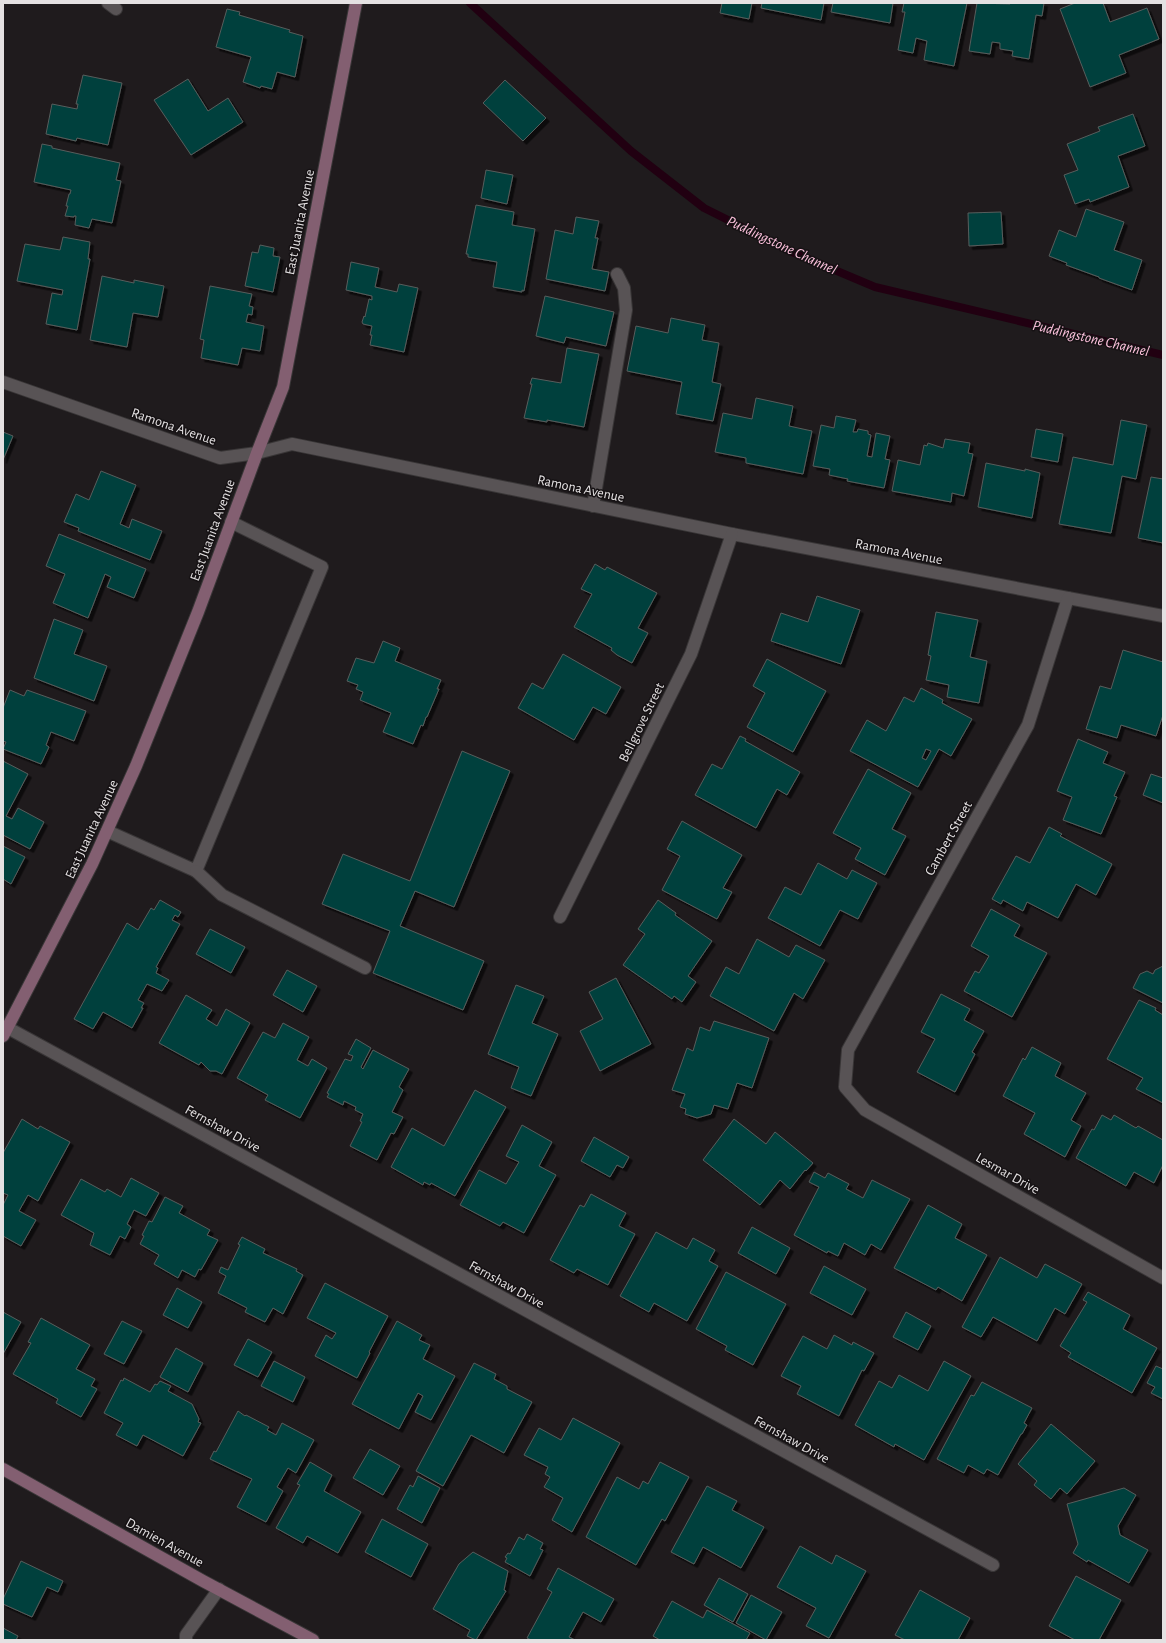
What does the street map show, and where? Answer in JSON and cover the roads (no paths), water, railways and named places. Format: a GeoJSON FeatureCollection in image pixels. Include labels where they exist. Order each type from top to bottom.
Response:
{"type":"FeatureCollection","features":[{"type":"Feature","properties":{"kind":"street","name":"East Juanita Avenue"},"geometry":{"type":"LineString","coordinates":[[5,1032],[92,864],[136,766],[198,612],[283,387],[356,3]]}},
{"type":"Feature","properties":{"kind":"street"},"geometry":{"type":"LineString","coordinates":[[593,506],[626,310],[624,288],[617,274]]}},
{"type":"Feature","properties":{"kind":"street","name":"Ramona Avenue"},"geometry":{"type":"LineString","coordinates":[[3,382],[220,458],[257,453],[292,444],[732,534],[1163,616]]}},
{"type":"Feature","properties":{"kind":"street"},"geometry":{"type":"LineString","coordinates":[[196,871],[322,567],[231,522]]}},
{"type":"Feature","properties":{"kind":"street","name":"Bellgrove Street"},"geometry":{"type":"LineString","coordinates":[[560,918],[691,654],[732,534]]}},
{"type":"Feature","properties":{"kind":"street","name":"Cambert Street"},"geometry":{"type":"LineString","coordinates":[[844,1087],[848,1050],[1028,725],[1068,598]]}},
{"type":"Feature","properties":{"kind":"street"},"geometry":{"type":"LineString","coordinates":[[106,831],[196,871],[222,895],[365,968]]}},
{"type":"Feature","properties":{"kind":"street","name":"Fernshaw Drive"},"geometry":{"type":"LineString","coordinates":[[5,1032],[993,1565]]}},
{"type":"Feature","properties":{"kind":"street","name":"Lesmar Drive"},"geometry":{"type":"LineString","coordinates":[[844,1087],[866,1110],[1163,1278]]}},
{"type":"Feature","properties":{"kind":"street","name":"Damien Avenue"},"geometry":{"type":"LineString","coordinates":[[3,1469],[313,1640]]}},
{"type":"Feature","properties":{"kind":"street"},"geometry":{"type":"LineString","coordinates":[[186,1640],[186,1635],[219,1589]]}},
{"type":"Feature","properties":{"kind":"waterway","name":"Puddingstone Channel"},"geometry":{"type":"LineString","coordinates":[[470,3],[631,151],[704,208],[792,252],[875,287],[1163,355]]}}]}
